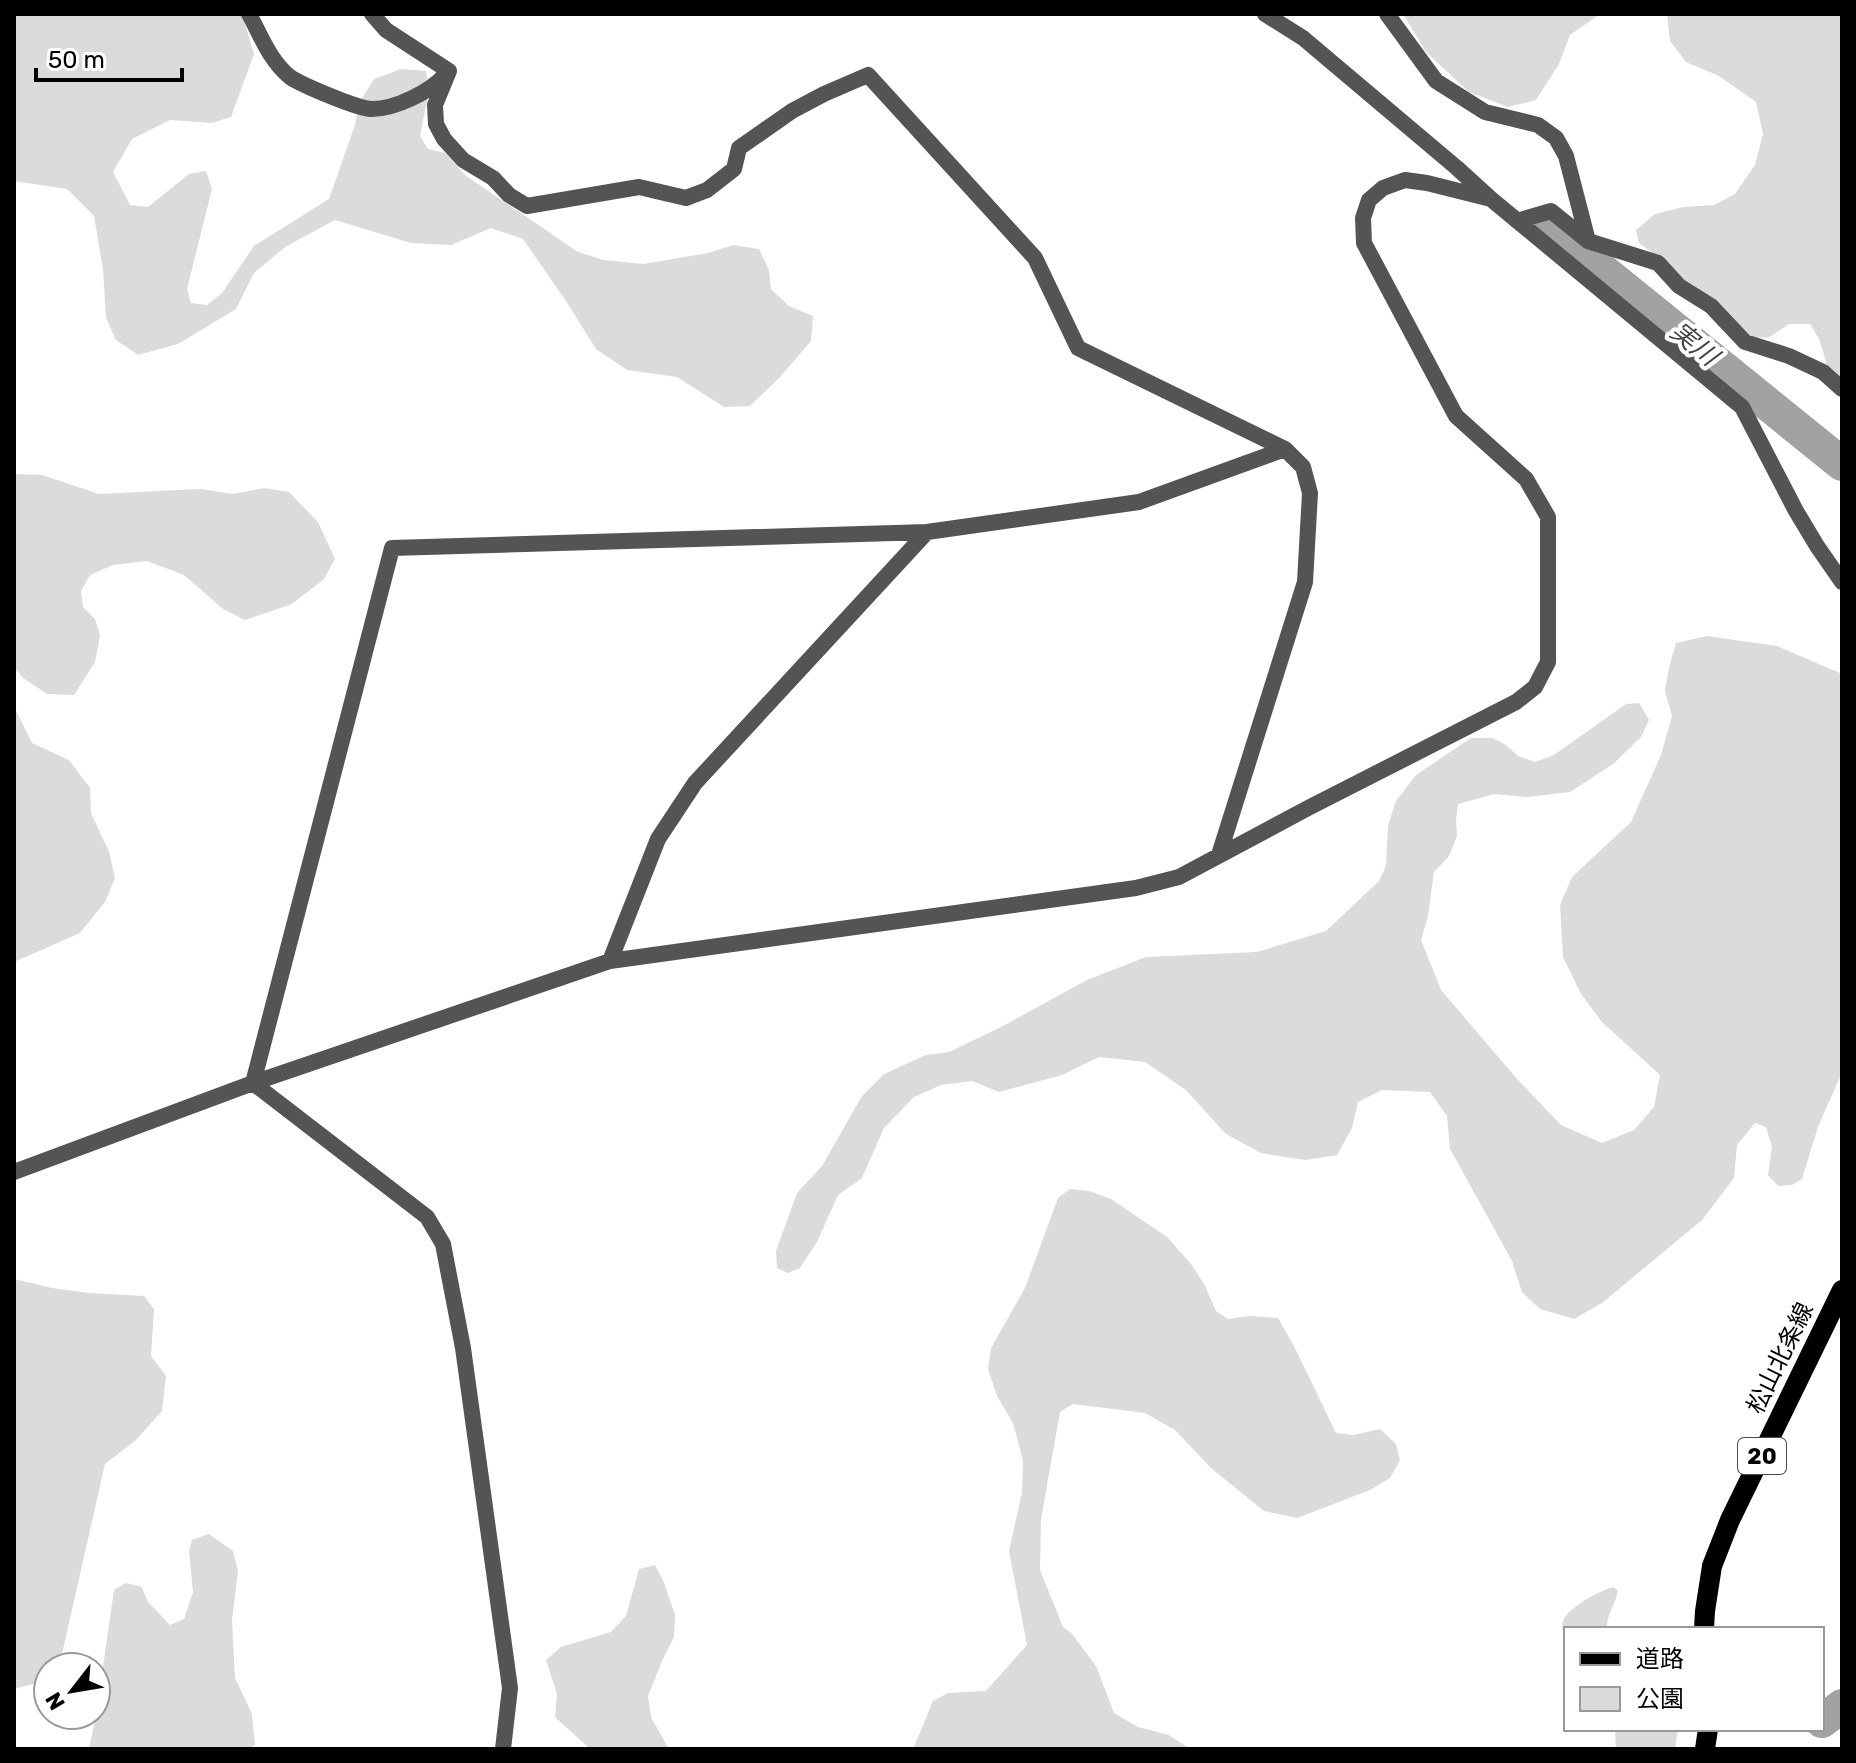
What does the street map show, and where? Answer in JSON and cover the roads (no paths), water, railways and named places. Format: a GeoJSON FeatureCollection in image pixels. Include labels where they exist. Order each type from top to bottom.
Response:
{"type":"FeatureCollection","features":[{"type":"Feature","properties":{"kind":"main road","name":"松山北条線"},"geometry":{"type":"LineString","coordinates":[[1704,1627],[1712,1566],[1730,1520],[1842,1290]]}},
{"type":"Feature","properties":{"kind":"street"},"geometry":{"type":"LineString","coordinates":[[249,14],[270,54],[291,77],[323,94],[370,109],[414,97],[436,85],[449,71]]}},
{"type":"Feature","properties":{"kind":"street"},"geometry":{"type":"LineString","coordinates":[[372,14],[386,30],[449,71]]}},
{"type":"Feature","properties":{"kind":"street"},"geometry":{"type":"LineString","coordinates":[[1265,14],[1303,38],[1742,407],[1796,511],[1842,582]]}},
{"type":"Feature","properties":{"kind":"street"},"geometry":{"type":"LineString","coordinates":[[1387,14],[1436,81],[1485,112],[1538,125],[1556,138],[1566,156],[1588,241]]}},
{"type":"Feature","properties":{"kind":"street"},"geometry":{"type":"LineString","coordinates":[[449,71],[435,105],[436,124],[444,139],[463,160],[493,178],[509,195],[527,206],[639,187],[686,198],[707,190],[734,169],[739,148],[792,111],[868,75],[1035,258],[1078,348],[1285,449],[1303,467],[1310,493],[1305,582],[1219,855]]}},
{"type":"Feature","properties":{"kind":"street"},"geometry":{"type":"LineString","coordinates":[[14,1172],[253,1083],[610,961],[1136,888],[1179,877],[1516,702],[1535,687],[1548,662],[1548,517],[1526,479],[1456,416],[1364,243],[1363,218],[1369,200],[1383,188],[1405,180],[1491,199]]}},
{"type":"Feature","properties":{"kind":"street"},"geometry":{"type":"LineString","coordinates":[[1517,221],[1551,211],[1588,241],[1658,263],[1679,286],[1711,306],[1745,342],[1789,356],[1823,372],[1842,389]]}},
{"type":"Feature","properties":{"kind":"street"},"geometry":{"type":"LineString","coordinates":[[253,1083],[392,548],[927,532],[1139,502],[1285,449]]}},
{"type":"Feature","properties":{"kind":"street"},"geometry":{"type":"LineString","coordinates":[[610,961],[658,839],[695,783],[927,532]]}},
{"type":"Feature","properties":{"kind":"street"},"geometry":{"type":"LineString","coordinates":[[253,1083],[427,1217],[443,1244],[463,1348],[510,1688],[503,1749]]}},
{"type":"Feature","properties":{"kind":"waterway","name":"実川"},"geometry":{"type":"LineString","coordinates":[[1545,224],[1842,464]]}},
{"type":"Feature","properties":{"kind":"waterway"},"geometry":{"type":"LineString","coordinates":[[1824,1720],[1842,1706]]}}]}
